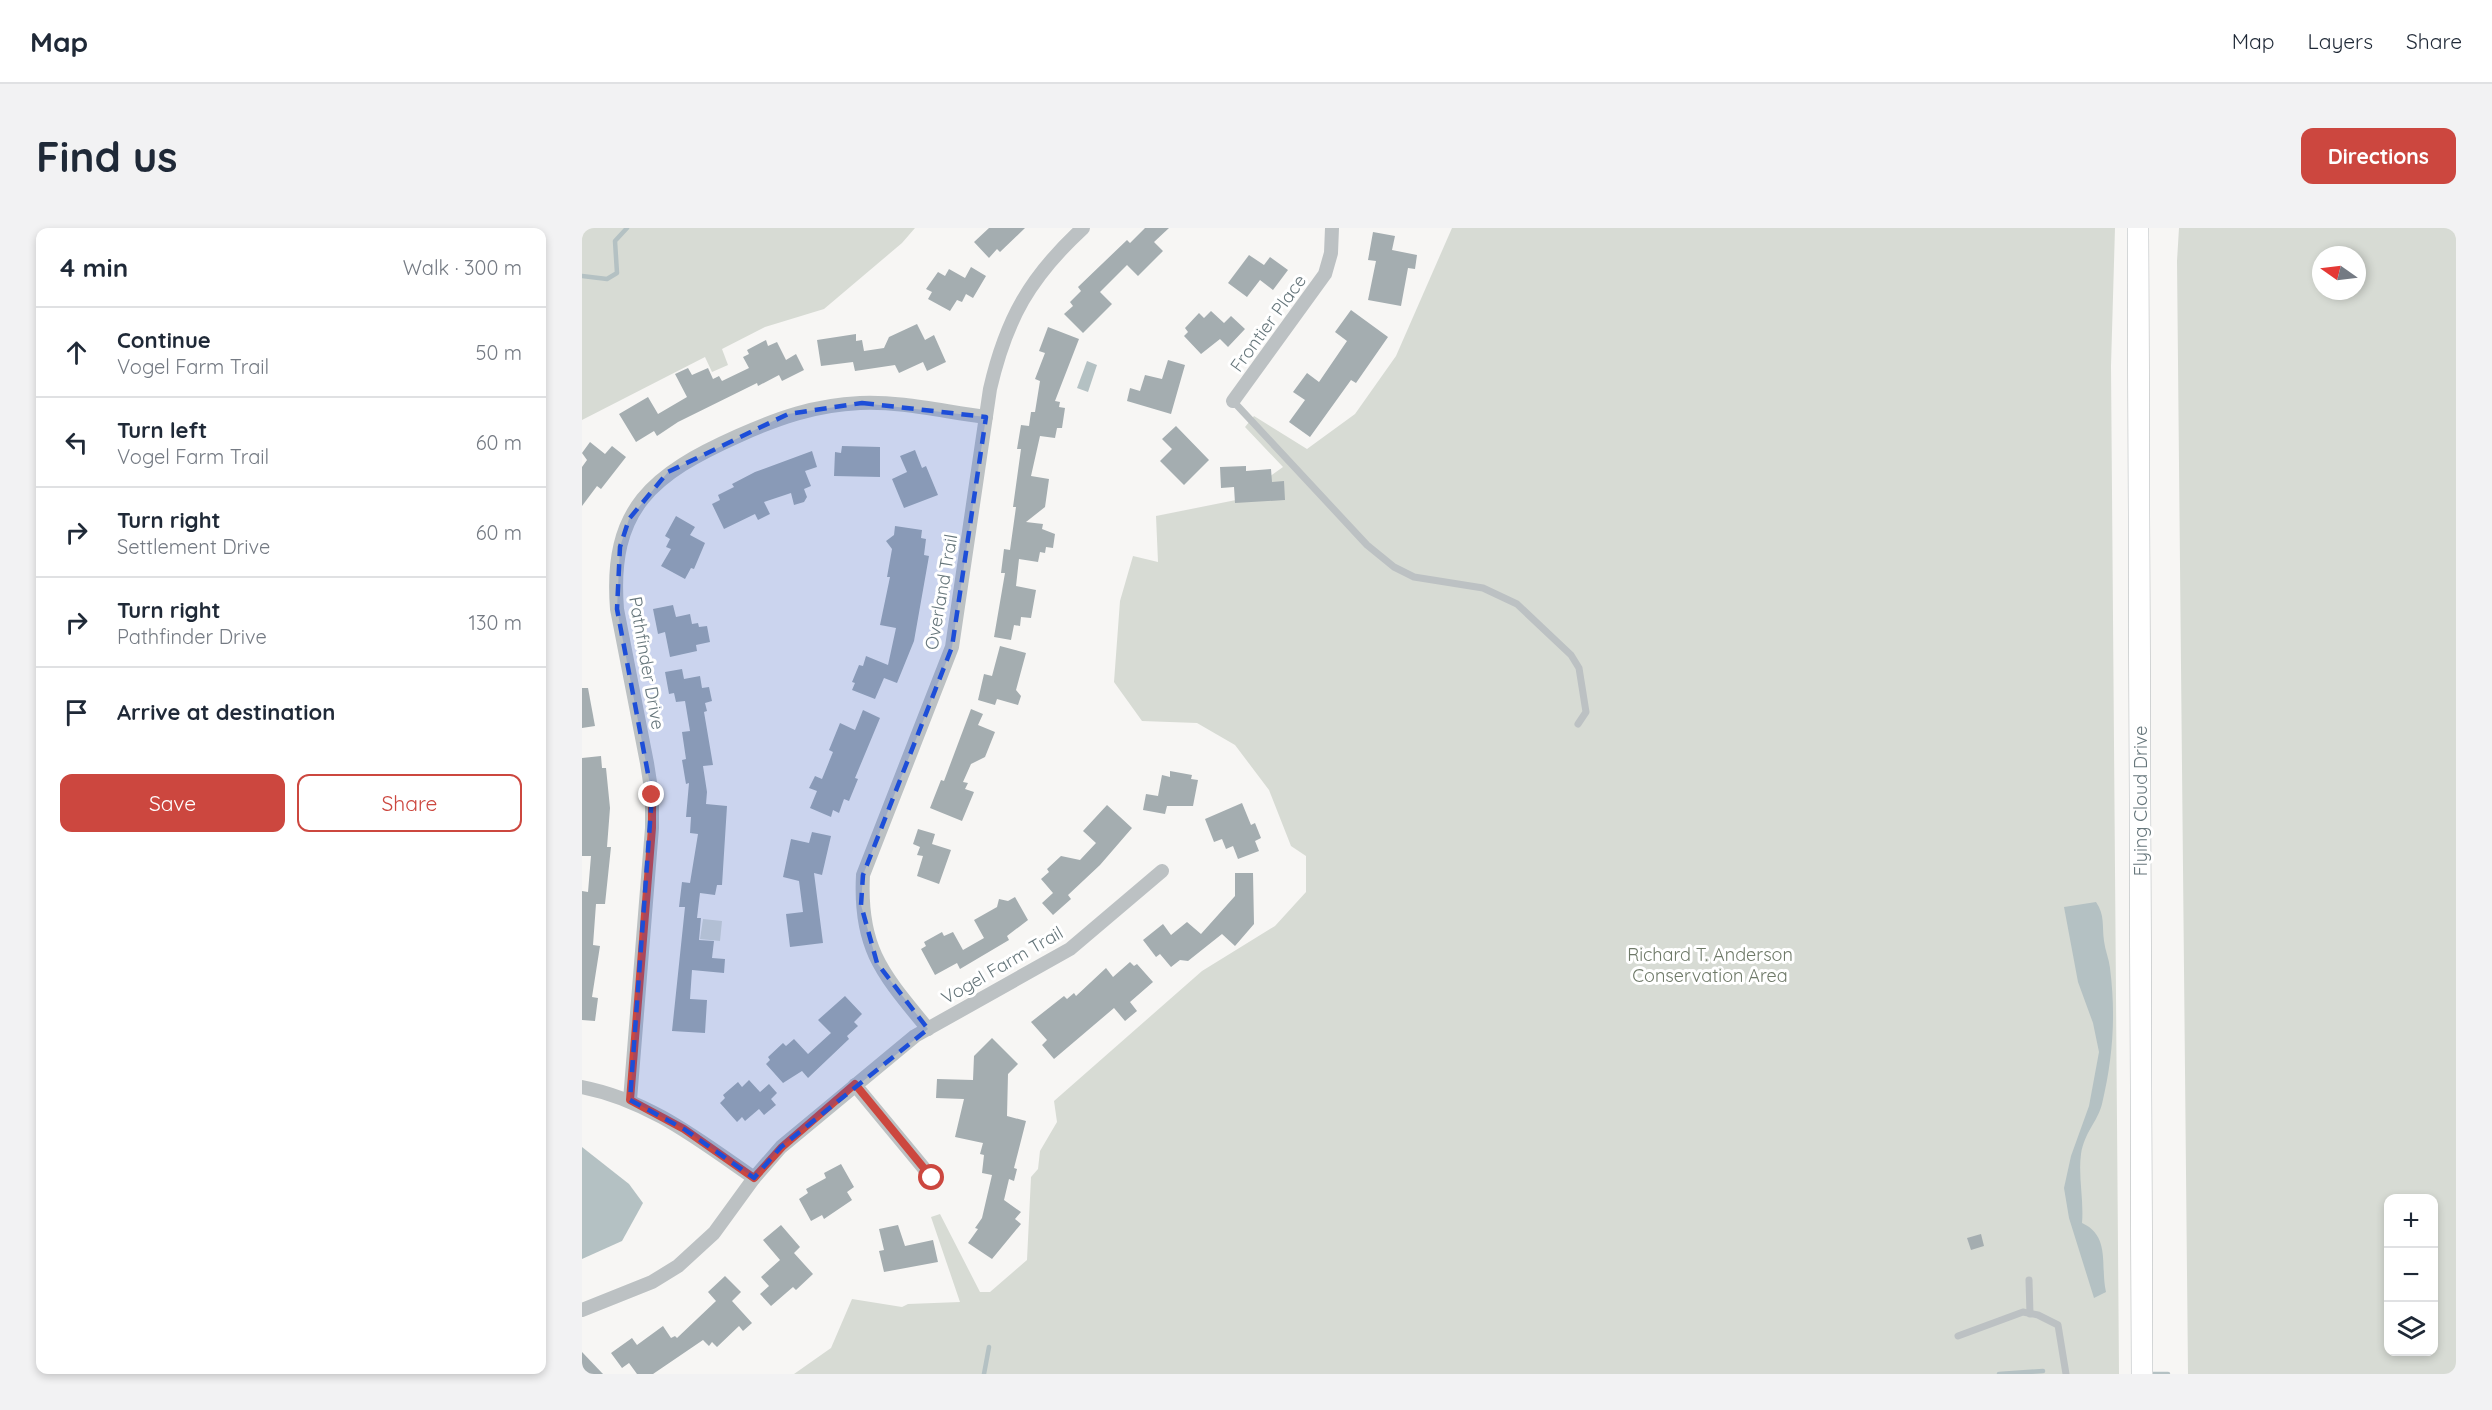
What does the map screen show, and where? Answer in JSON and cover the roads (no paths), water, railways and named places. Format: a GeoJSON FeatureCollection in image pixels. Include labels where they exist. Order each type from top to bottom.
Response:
{"type":"FeatureCollection","features":[{"type":"Feature","properties":{"kind":"main road","name":"Flying Cloud Drive"},"geometry":{"type":"LineString","coordinates":[[2138,228],[2142,1374]]}},
{"type":"Feature","properties":{"kind":"street","name":"Overland Trail"},"geometry":{"type":"LineString","coordinates":[[928,1029],[877,963],[866,935],[863,915],[863,875],[952,647],[986,417],[999,349],[1015,312],[1037,276],[1083,228]]}},
{"type":"Feature","properties":{"kind":"street","name":"Frontier Place"},"geometry":{"type":"LineString","coordinates":[[1233,401],[1325,274],[1331,254],[1332,228]]}},
{"type":"Feature","properties":{"kind":"street","name":"Pathfinder Drive"},"geometry":{"type":"LineString","coordinates":[[630,1100],[652,828],[652,795],[617,609],[615,579],[620,547],[630,519],[647,493],[668,472],[694,456],[788,414],[823,406],[862,403],[986,417]]}},
{"type":"Feature","properties":{"kind":"street","name":"Vogel Farm Trail"},"geometry":{"type":"LineString","coordinates":[[582,1310],[651,1282],[678,1266],[714,1233],[754,1178],[782,1147],[855,1084],[915,1036],[1070,949],[1162,871]]}},
{"type":"Feature","properties":{"kind":"street"},"geometry":{"type":"LineString","coordinates":[[855,1084],[932,1178]]}},
{"type":"Feature","properties":{"kind":"street"},"geometry":{"type":"LineString","coordinates":[[582,1087],[630,1100],[684,1129],[754,1178]]}},
{"type":"Feature","properties":{"kind":"lane"},"geometry":{"type":"LineString","coordinates":[[1233,401],[1367,545],[1394,567],[1414,577],[1483,588],[1517,604],[1571,655],[1579,668],[1586,712],[1578,724]]}},
{"type":"Feature","properties":{"kind":"lane"},"geometry":{"type":"LineString","coordinates":[[2029,1280],[2030,1314]]}},
{"type":"Feature","properties":{"kind":"lane"},"geometry":{"type":"LineString","coordinates":[[1958,1336],[2023,1312],[2030,1314],[2058,1325],[2066,1374]]}},
{"type":"Feature","properties":{"kind":"waterway"},"geometry":{"type":"LineString","coordinates":[[582,276],[607,279],[617,273],[615,241],[627,228]]}},
{"type":"Feature","properties":{"kind":"waterway"},"geometry":{"type":"LineString","coordinates":[[984,1374],[989,1347]]}},
{"type":"Feature","properties":{"kind":"waterway"},"geometry":{"type":"LineString","coordinates":[[1999,1374],[2043,1371]]}},
{"type":"Feature","properties":{"kind":"waterway"},"geometry":{"type":"LineString","coordinates":[[2148,1374],[2168,1374]]}},
{"type":"Feature","properties":{"kind":"park label","name":"Richard T. Anderson Conservation Area"},"geometry":{"type":"Point","coordinates":[1710,964]}}]}
